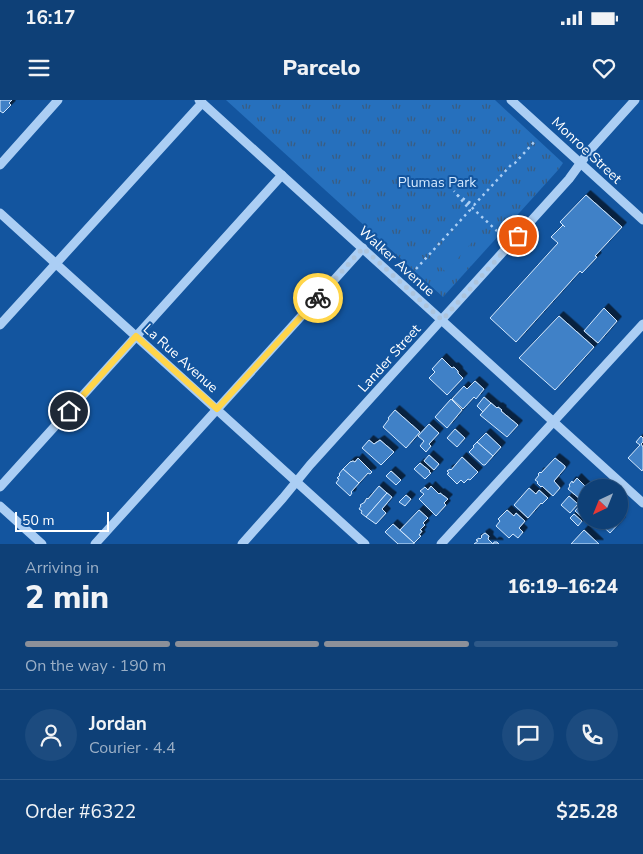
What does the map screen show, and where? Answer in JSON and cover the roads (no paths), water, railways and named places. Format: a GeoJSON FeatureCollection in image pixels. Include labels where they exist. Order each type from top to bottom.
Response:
{"type":"FeatureCollection","features":[{"type":"Feature","properties":{"kind":"street"},"geometry":{"type":"LineString","coordinates":[[0,165],[58,100]]}},
{"type":"Feature","properties":{"kind":"street","name":"Monroe Street"},"geometry":{"type":"LineString","coordinates":[[511,100],[643,220]]}},
{"type":"Feature","properties":{"kind":"street","name":"Lander Street"},"geometry":{"type":"LineString","coordinates":[[242,544],[284,498],[310,465],[570,179],[590,150],[635,100]]}},
{"type":"Feature","properties":{"kind":"street"},"geometry":{"type":"LineString","coordinates":[[0,325],[200,101]]}},
{"type":"Feature","properties":{"kind":"street","name":"Walker Avenue"},"geometry":{"type":"LineString","coordinates":[[200,101],[643,503]]}},
{"type":"Feature","properties":{"kind":"street"},"geometry":{"type":"LineString","coordinates":[[0,488],[282,175]]}},
{"type":"Feature","properties":{"kind":"street","name":"La Rue Avenue"},"geometry":{"type":"LineString","coordinates":[[0,213],[365,544]]}},
{"type":"Feature","properties":{"kind":"street"},"geometry":{"type":"LineString","coordinates":[[95,544],[363,248]]}},
{"type":"Feature","properties":{"kind":"street"},"geometry":{"type":"LineString","coordinates":[[441,544],[643,324]]}},
{"type":"Feature","properties":{"kind":"street"},"geometry":{"type":"LineString","coordinates":[[0,506],[42,544]]}},
{"type":"Feature","properties":{"kind":"park label","name":"Plumas Park"},"geometry":{"type":"Point","coordinates":[437,182]}}]}
